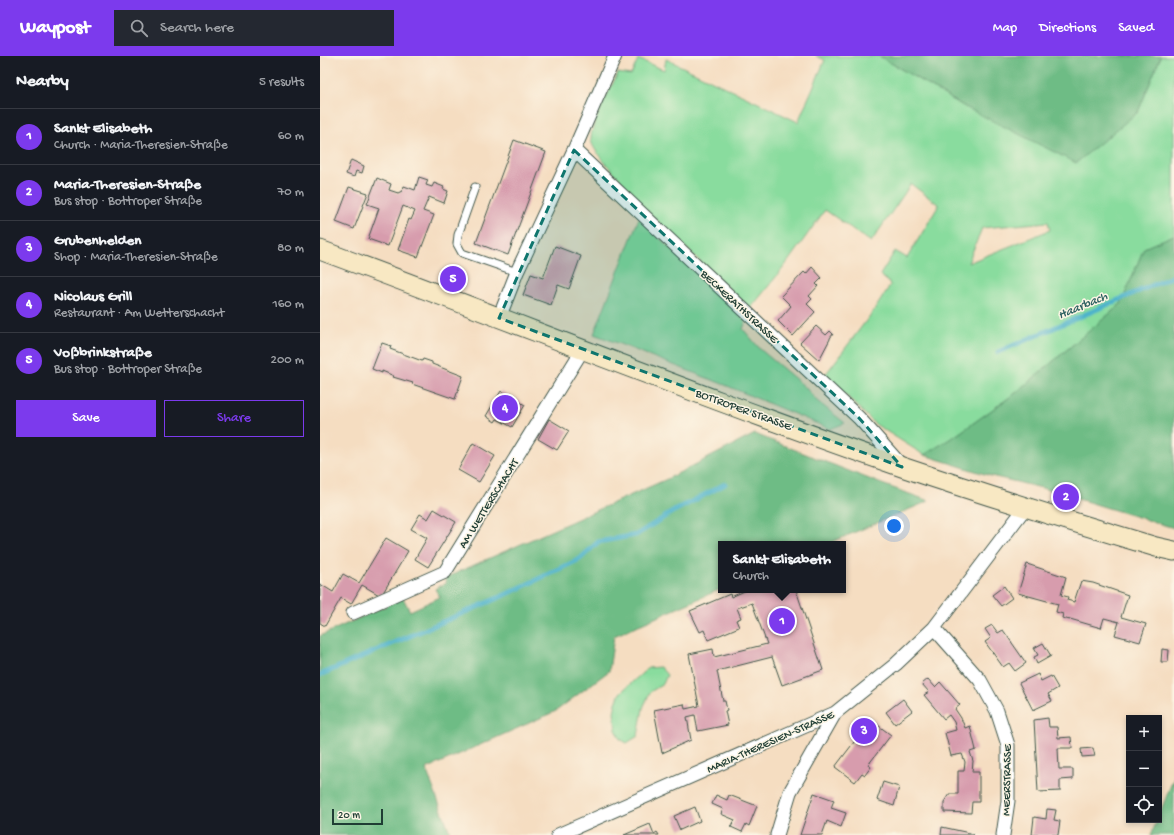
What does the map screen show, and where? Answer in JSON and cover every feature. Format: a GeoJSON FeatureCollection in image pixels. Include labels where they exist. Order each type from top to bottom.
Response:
{"type":"FeatureCollection","features":[{"type":"Feature","properties":{"kind":"main road","name":"BOTTROPER STRASSE"},"geometry":{"type":"LineString","coordinates":[[320,250],[902,467],[1025,508],[1174,551]]}},
{"type":"Feature","properties":{"kind":"street"},"geometry":{"type":"LineString","coordinates":[[499,318],[518,272],[615,56]]}},
{"type":"Feature","properties":{"kind":"street","name":"BECKERATHSTRASSE"},"geometry":{"type":"LineString","coordinates":[[574,150],[859,418],[902,467]]}},
{"type":"Feature","properties":{"kind":"street","name":"AM WETTERSCHACHT"},"geometry":{"type":"LineString","coordinates":[[353,613],[445,572],[583,349]]}},
{"type":"Feature","properties":{"kind":"street","name":"MARIA-THERESIEN-STRASSE"},"geometry":{"type":"LineString","coordinates":[[558,835],[835,713],[896,664],[934,628],[1025,508]]}},
{"type":"Feature","properties":{"kind":"street","name":"MEERSTRASSE"},"geometry":{"type":"LineString","coordinates":[[934,628],[980,680],[997,711],[1008,745],[1008,802],[1003,835]]}},
{"type":"Feature","properties":{"kind":"street"},"geometry":{"type":"LineString","coordinates":[[777,835],[790,792],[835,713]]}},
{"type":"Feature","properties":{"kind":"lane"},"geometry":{"type":"LineString","coordinates":[[474,187],[458,235],[457,244],[462,253],[518,272]]}},
{"type":"Feature","properties":{"kind":"highlighted area"},"geometry":{"type":"Polygon","coordinates":[[[574,150],[859,418],[902,467],[722,401],[499,318],[574,150]]]}},
{"type":"Feature","properties":{"kind":"green space"},"geometry":{"type":"Polygon","coordinates":[[[816,56],[879,56],[965,107],[1138,112],[1161,56],[1174,56],[1174,235],[1144,248],[1121,304],[1017,392],[958,434],[924,455],[875,424],[825,375],[875,309],[891,284],[880,275],[895,251],[907,258],[939,205],[911,184],[871,242],[825,210],[784,267],[750,309],[648,212],[600,157],[593,147],[591,140],[597,116],[618,73],[631,75],[638,59],[664,70],[666,59],[798,122],[825,60],[816,56]],[[1048,222],[982,228],[968,263],[1050,230],[1048,222]]]}},
{"type":"Feature","properties":{"kind":"green space"},"geometry":{"type":"Polygon","coordinates":[[[879,56],[1161,56],[1138,112],[1076,163],[965,107],[879,56]]]}},
{"type":"Feature","properties":{"kind":"green space"},"geometry":{"type":"Polygon","coordinates":[[[639,218],[746,321],[743,329],[761,350],[805,387],[817,401],[845,423],[830,429],[725,385],[594,334],[639,218]]]}},
{"type":"Feature","properties":{"kind":"green space"},"geometry":{"type":"Polygon","coordinates":[[[1174,235],[1174,528],[1042,488],[991,476],[924,455],[958,434],[1017,392],[1121,304],[1144,248],[1174,235]]]}},
{"type":"Feature","properties":{"kind":"green space"},"geometry":{"type":"Polygon","coordinates":[[[755,434],[929,501],[834,541],[718,541],[718,590],[614,636],[609,671],[556,711],[426,769],[451,835],[320,835],[320,636],[403,598],[410,611],[440,597],[435,589],[446,583],[445,578],[667,479],[755,434]]]}},
{"type":"Feature","properties":{"kind":"green space"},"geometry":{"type":"Polygon","coordinates":[[[660,667],[667,675],[663,684],[650,692],[643,708],[638,736],[627,743],[620,739],[616,731],[614,712],[620,693],[648,668],[660,667]]]}},
{"type":"Feature","properties":{"kind":"green space"},"geometry":{"type":"Polygon","coordinates":[[[1174,777],[1174,835],[1151,835],[1156,823],[1162,823],[1162,807],[1174,777]]]}},
{"type":"Feature","properties":{"kind":"building"},"geometry":{"type":"Polygon","coordinates":[[[514,140],[546,152],[508,255],[476,243],[514,140]]]}},
{"type":"Feature","properties":{"kind":"building"},"geometry":{"type":"Polygon","coordinates":[[[351,160],[364,166],[362,173],[356,171],[354,177],[346,174],[351,160]]]}},
{"type":"Feature","properties":{"kind":"building"},"geometry":{"type":"Polygon","coordinates":[[[419,177],[428,180],[426,185],[432,187],[434,183],[444,187],[443,189],[448,191],[444,203],[429,197],[423,211],[434,215],[418,257],[398,250],[409,219],[411,220],[415,211],[403,206],[388,246],[368,239],[379,208],[367,204],[377,178],[391,184],[389,190],[398,193],[402,191],[404,186],[415,190],[419,177]]]}},
{"type":"Feature","properties":{"kind":"building"},"geometry":{"type":"Polygon","coordinates":[[[349,187],[368,193],[354,229],[336,222],[349,187]]]}},
{"type":"Feature","properties":{"kind":"building"},"geometry":{"type":"Polygon","coordinates":[[[555,246],[581,256],[569,289],[558,285],[551,305],[523,295],[531,274],[543,278],[555,246]]]}},
{"type":"Feature","properties":{"kind":"building"},"geometry":{"type":"Polygon","coordinates":[[[812,267],[822,278],[816,284],[818,286],[809,296],[812,299],[807,304],[815,312],[793,336],[778,321],[791,306],[781,296],[804,272],[806,274],[812,267]]]}},
{"type":"Feature","properties":{"kind":"building"},"geometry":{"type":"Polygon","coordinates":[[[816,326],[826,335],[830,331],[833,334],[819,360],[800,343],[816,326]]]}},
{"type":"Feature","properties":{"kind":"building"},"geometry":{"type":"Polygon","coordinates":[[[382,343],[391,346],[390,349],[422,361],[423,359],[432,362],[432,364],[463,376],[455,399],[393,377],[394,376],[382,371],[382,373],[372,369],[382,343]]]}},
{"type":"Feature","properties":{"kind":"building"},"geometry":{"type":"Polygon","coordinates":[[[501,391],[525,405],[512,427],[497,419],[495,422],[486,416],[501,391]]]}},
{"type":"Feature","properties":{"kind":"building"},"geometry":{"type":"Polygon","coordinates":[[[549,419],[569,431],[557,450],[538,439],[549,419]]]}},
{"type":"Feature","properties":{"kind":"building"},"geometry":{"type":"Polygon","coordinates":[[[473,443],[495,456],[479,482],[458,470],[473,443]]]}},
{"type":"Feature","properties":{"kind":"building"},"geometry":{"type":"Polygon","coordinates":[[[434,509],[456,522],[428,567],[415,559],[427,538],[411,529],[420,514],[428,519],[434,509]]]}},
{"type":"Feature","properties":{"kind":"building"},"geometry":{"type":"Polygon","coordinates":[[[386,538],[408,551],[381,596],[362,585],[351,604],[341,598],[325,626],[320,623],[320,584],[333,592],[343,574],[359,583],[386,538]]]}},
{"type":"Feature","properties":{"kind":"building"},"geometry":{"type":"Polygon","coordinates":[[[1027,564],[1066,577],[1061,595],[1068,597],[1067,600],[1074,602],[1081,581],[1093,583],[1128,595],[1121,617],[1146,624],[1140,642],[1115,635],[1119,622],[1104,618],[1101,628],[1062,618],[1063,614],[1056,612],[1058,604],[1018,593],[1027,564]]]}},
{"type":"Feature","properties":{"kind":"building"},"geometry":{"type":"Polygon","coordinates":[[[1004,586],[1012,598],[1001,606],[992,595],[1004,586]]]}},
{"type":"Feature","properties":{"kind":"building"},"geometry":{"type":"Polygon","coordinates":[[[740,593],[797,593],[823,670],[782,685],[772,657],[717,671],[723,701],[725,701],[727,710],[725,711],[728,725],[698,731],[695,715],[687,717],[691,740],[662,753],[654,710],[684,704],[685,709],[699,706],[689,654],[713,649],[714,657],[767,644],[752,603],[737,608],[741,618],[736,620],[739,627],[708,640],[704,630],[700,632],[690,611],[730,594],[731,597],[740,593]]]}},
{"type":"Feature","properties":{"kind":"building"},"geometry":{"type":"Polygon","coordinates":[[[992,625],[998,633],[1003,630],[1026,663],[1015,671],[1009,663],[1003,667],[985,642],[991,638],[985,629],[992,625]]]}},
{"type":"Feature","properties":{"kind":"building"},"geometry":{"type":"Polygon","coordinates":[[[1043,643],[1051,656],[1037,664],[1034,657],[1038,655],[1034,648],[1043,643]]]}},
{"type":"Feature","properties":{"kind":"building"},"geometry":{"type":"Polygon","coordinates":[[[1162,649],[1169,650],[1168,662],[1161,662],[1162,649]]]}},
{"type":"Feature","properties":{"kind":"building"},"geometry":{"type":"Polygon","coordinates":[[[1038,674],[1041,681],[1051,676],[1058,688],[1048,694],[1052,701],[1033,710],[1019,683],[1038,674]]]}},
{"type":"Feature","properties":{"kind":"building"},"geometry":{"type":"Polygon","coordinates":[[[928,679],[935,687],[940,682],[960,705],[955,709],[965,728],[970,726],[976,750],[970,752],[973,761],[972,772],[979,772],[979,802],[972,802],[971,813],[944,812],[944,802],[949,794],[958,794],[958,771],[964,771],[965,762],[962,754],[951,756],[945,733],[956,730],[954,722],[949,715],[944,719],[924,695],[929,692],[922,684],[928,679]]]}},
{"type":"Feature","properties":{"kind":"building"},"geometry":{"type":"Polygon","coordinates":[[[903,699],[912,711],[895,724],[886,712],[903,699]]]}},
{"type":"Feature","properties":{"kind":"building"},"geometry":{"type":"Polygon","coordinates":[[[1048,718],[1049,727],[1057,727],[1058,738],[1071,737],[1072,748],[1058,748],[1059,769],[1073,769],[1073,779],[1060,780],[1060,791],[1038,792],[1034,720],[1048,718]]]}},
{"type":"Feature","properties":{"kind":"building"},"geometry":{"type":"Polygon","coordinates":[[[871,720],[891,735],[868,765],[871,767],[865,775],[862,773],[855,782],[835,767],[871,720]]]}},
{"type":"Feature","properties":{"kind":"building"},"geometry":{"type":"Polygon","coordinates":[[[1093,748],[1095,756],[1082,757],[1081,749],[1093,748]]]}},
{"type":"Feature","properties":{"kind":"building"},"geometry":{"type":"Polygon","coordinates":[[[883,782],[899,787],[894,806],[877,800],[883,782]]]}},
{"type":"Feature","properties":{"kind":"building"},"geometry":{"type":"Polygon","coordinates":[[[814,793],[834,800],[831,808],[846,813],[841,827],[827,821],[822,835],[800,835],[814,793]]]}},
{"type":"Feature","properties":{"kind":"building"},"geometry":{"type":"Polygon","coordinates":[[[716,795],[727,800],[729,795],[757,806],[749,826],[746,824],[742,832],[731,827],[735,820],[721,814],[723,809],[712,804],[716,795]]]}},
{"type":"Feature","properties":{"kind":"building"},"geometry":{"type":"Polygon","coordinates":[[[695,807],[700,821],[680,830],[674,816],[695,807]]]}},
{"type":"Feature","properties":{"kind":"building"},"geometry":{"type":"Polygon","coordinates":[[[1047,809],[1056,810],[1054,820],[1060,821],[1058,835],[1032,835],[1034,817],[1046,819],[1047,809]]]}},
{"type":"Feature","properties":{"kind":"building"},"geometry":{"type":"Polygon","coordinates":[[[650,824],[654,834],[657,832],[659,835],[624,835],[650,824]]]}},
{"type":"Feature","properties":{"kind":"building"},"geometry":{"type":"Polygon","coordinates":[[[942,827],[974,834],[941,835],[942,827]]]}},
{"type":"Feature","properties":{"kind":"waterway","name":"Haarbach"},"geometry":{"type":"LineString","coordinates":[[998,352],[1174,276]]}},
{"type":"Feature","properties":{"kind":"waterway"},"geometry":{"type":"LineString","coordinates":[[320,675],[507,594],[580,559],[598,542],[636,535],[674,511],[725,484]]}},
{"type":"Feature","properties":{"kind":"place","name":"Voßbrinkstraße"},"geometry":{"type":"Point","coordinates":[453,279]}},
{"type":"Feature","properties":{"kind":"place","name":"Nicolaus Grill"},"geometry":{"type":"Point","coordinates":[505,408]}},
{"type":"Feature","properties":{"kind":"place","name":"Maria-Theresien-Straße"},"geometry":{"type":"Point","coordinates":[1066,497]}},
{"type":"Feature","properties":{"kind":"place","name":"Sankt Elisabeth"},"geometry":{"type":"Point","coordinates":[782,621]}},
{"type":"Feature","properties":{"kind":"place","name":"Grubenhelden"},"geometry":{"type":"Point","coordinates":[864,731]}}]}
